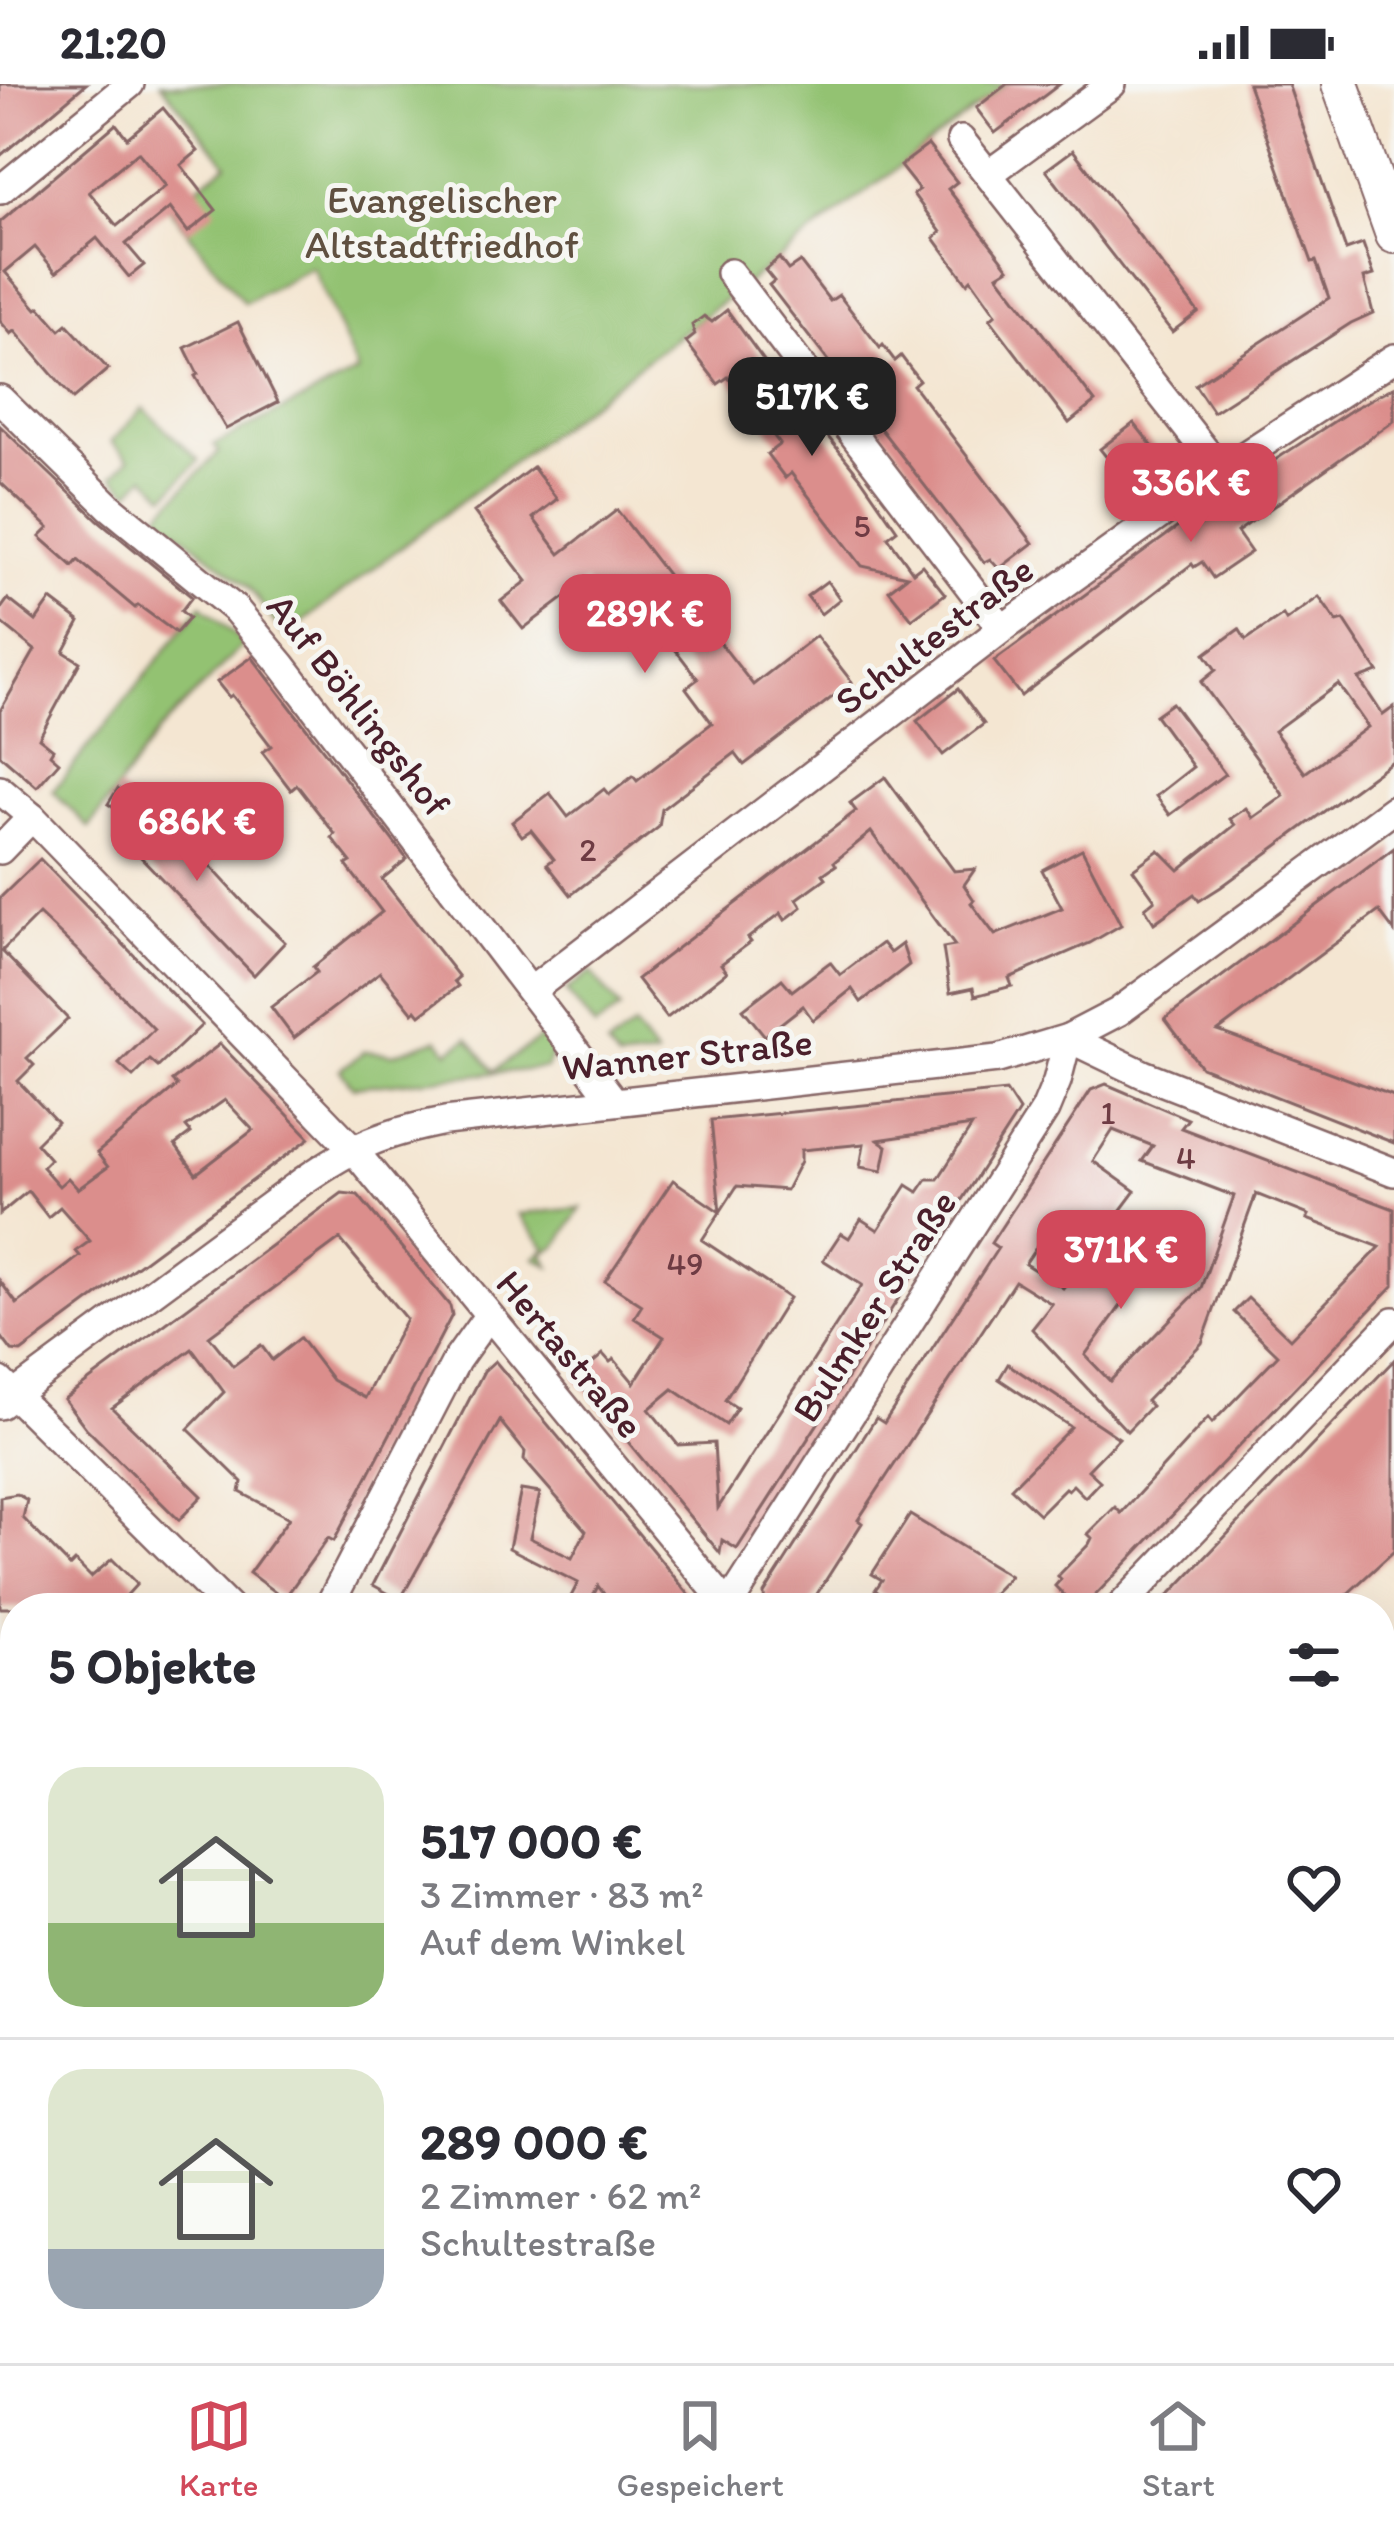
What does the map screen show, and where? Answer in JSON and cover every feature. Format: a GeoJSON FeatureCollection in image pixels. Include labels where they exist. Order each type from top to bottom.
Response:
{"type":"FeatureCollection","features":[{"type":"Feature","properties":{"kind":"street"},"geometry":{"type":"LineString","coordinates":[[0,190],[130,84]]}},
{"type":"Feature","properties":{"kind":"street"},"geometry":{"type":"LineString","coordinates":[[990,173],[1112,84]]}},
{"type":"Feature","properties":{"kind":"street"},"geometry":{"type":"LineString","coordinates":[[1340,84],[1394,235]]}},
{"type":"Feature","properties":{"kind":"street"},"geometry":{"type":"LineString","coordinates":[[962,140],[1221,471]]}},
{"type":"Feature","properties":{"kind":"street"},"geometry":{"type":"LineString","coordinates":[[730,273],[1002,629]]}},
{"type":"Feature","properties":{"kind":"street","name":"Schultestraße"},"geometry":{"type":"LineString","coordinates":[[532,990],[1002,629],[1221,471],[1394,358]]}},
{"type":"Feature","properties":{"kind":"street","name":"Auf Böhlingshof"},"geometry":{"type":"LineString","coordinates":[[0,399],[110,507],[236,610],[613,1100]]}},
{"type":"Feature","properties":{"kind":"street","name":"Hertastraße"},"geometry":{"type":"LineString","coordinates":[[0,790],[32,817],[352,1148],[716,1593]]}},
{"type":"Feature","properties":{"kind":"street","name":"Wanner Straße"},"geometry":{"type":"LineString","coordinates":[[4,1394],[352,1148],[397,1131],[446,1121],[998,1059],[1068,1038],[1158,985],[1394,809]]}},
{"type":"Feature","properties":{"kind":"street"},"geometry":{"type":"LineString","coordinates":[[0,850],[32,817]]}},
{"type":"Feature","properties":{"kind":"street"},"geometry":{"type":"LineString","coordinates":[[1068,1038],[1143,1074],[1394,1172]]}},
{"type":"Feature","properties":{"kind":"street","name":"Bulmker Straße"},"geometry":{"type":"LineString","coordinates":[[738,1593],[1045,1110],[1068,1038]]}},
{"type":"Feature","properties":{"kind":"street"},"geometry":{"type":"LineString","coordinates":[[336,1593],[456,1361],[488,1316]]}},
{"type":"Feature","properties":{"kind":"street"},"geometry":{"type":"LineString","coordinates":[[1133,1593],[1394,1321]]}},
{"type":"Feature","properties":{"kind":"street"},"geometry":{"type":"LineString","coordinates":[[4,1394],[213,1593]]}},
{"type":"Feature","properties":{"kind":"green space","name":"Evangelischer Altstadtfriedhof"},"geometry":{"type":"Polygon","coordinates":[[[161,84],[1007,84],[285,636],[247,585],[158,515],[219,452],[214,445],[358,372],[312,267],[244,303],[169,208],[227,164],[161,84]]]}},
{"type":"Feature","properties":{"kind":"green space"},"geometry":{"type":"Polygon","coordinates":[[[143,408],[199,460],[166,495],[145,476],[130,492],[113,476],[129,459],[111,442],[143,408]]]}},
{"type":"Feature","properties":{"kind":"green space"},"geometry":{"type":"Polygon","coordinates":[[[202,605],[244,644],[158,732],[89,828],[53,791],[202,605]]]}},
{"type":"Feature","properties":{"kind":"green space"},"geometry":{"type":"Polygon","coordinates":[[[591,972],[620,1009],[595,1028],[566,991],[591,972]]]}},
{"type":"Feature","properties":{"kind":"green space"},"geometry":{"type":"Polygon","coordinates":[[[634,1027],[656,1056],[618,1061],[607,1047],[634,1027]]]}},
{"type":"Feature","properties":{"kind":"green space"},"geometry":{"type":"Polygon","coordinates":[[[543,1036],[553,1051],[546,1068],[353,1087],[340,1070],[365,1051],[393,1054],[438,1039],[449,1052],[468,1038],[494,1071],[543,1036]]]}},
{"type":"Feature","properties":{"kind":"green space"},"geometry":{"type":"Polygon","coordinates":[[[581,1208],[558,1245],[543,1254],[550,1266],[535,1258],[546,1248],[518,1214],[581,1208]]]}},
{"type":"Feature","properties":{"kind":"building"},"geometry":{"type":"Polygon","coordinates":[[[0,84],[86,84],[0,156],[0,84]]]}},
{"type":"Feature","properties":{"kind":"building"},"geometry":{"type":"Polygon","coordinates":[[[1007,84],[1060,84],[995,133],[976,108],[1007,84]]]}},
{"type":"Feature","properties":{"kind":"building"},"geometry":{"type":"Polygon","coordinates":[[[1248,84],[1288,84],[1346,250],[1363,244],[1374,275],[1364,278],[1373,313],[1213,412],[1195,385],[1329,298],[1248,84]]]}},
{"type":"Feature","properties":{"kind":"building"},"geometry":{"type":"Polygon","coordinates":[[[163,108],[198,151],[181,165],[216,210],[188,232],[170,208],[126,244],[144,265],[129,277],[97,238],[56,272],[35,247],[5,272],[37,309],[60,330],[67,324],[108,369],[73,399],[15,331],[11,334],[0,321],[0,222],[116,124],[127,138],[163,108]],[[138,152],[89,192],[117,226],[166,186],[138,152]]]}},
{"type":"Feature","properties":{"kind":"building"},"geometry":{"type":"Polygon","coordinates":[[[928,145],[957,182],[948,189],[1009,268],[998,275],[1095,402],[1069,423],[990,319],[996,314],[971,279],[967,283],[934,238],[941,232],[913,194],[919,190],[900,166],[928,145]]]}},
{"type":"Feature","properties":{"kind":"building"},"geometry":{"type":"Polygon","coordinates":[[[1073,150],[1198,312],[1172,332],[1046,170],[1073,150]]]}},
{"type":"Feature","properties":{"kind":"building"},"geometry":{"type":"Polygon","coordinates":[[[779,258],[788,270],[800,262],[830,301],[839,295],[880,348],[883,345],[895,361],[901,356],[919,380],[913,385],[1033,543],[999,569],[990,559],[984,562],[769,285],[774,281],[765,270],[779,258]]]}},
{"type":"Feature","properties":{"kind":"building"},"geometry":{"type":"Polygon","coordinates":[[[727,310],[781,384],[861,478],[897,530],[888,537],[913,572],[922,565],[945,594],[912,619],[889,590],[907,576],[862,566],[791,473],[785,478],[767,454],[780,444],[728,377],[718,384],[686,342],[695,335],[692,325],[704,316],[712,322],[727,310]]]}},
{"type":"Feature","properties":{"kind":"building"},"geometry":{"type":"Polygon","coordinates":[[[238,322],[278,402],[226,429],[195,376],[185,348],[238,322]]]}},
{"type":"Feature","properties":{"kind":"building"},"geometry":{"type":"Polygon","coordinates":[[[1394,387],[1394,421],[1237,532],[1251,552],[1213,578],[1202,562],[1192,564],[1021,696],[994,661],[1226,492],[1394,387]]]}},
{"type":"Feature","properties":{"kind":"building"},"geometry":{"type":"Polygon","coordinates":[[[1134,423],[1157,452],[1123,478],[1100,449],[1134,423]]]}},
{"type":"Feature","properties":{"kind":"building"},"geometry":{"type":"Polygon","coordinates":[[[0,426],[98,520],[192,597],[181,611],[189,618],[176,633],[138,605],[135,608],[78,560],[73,566],[40,537],[49,528],[0,482],[0,426]]]}},
{"type":"Feature","properties":{"kind":"building"},"geometry":{"type":"Polygon","coordinates":[[[533,467],[557,499],[533,518],[560,554],[617,510],[753,685],[816,636],[852,682],[744,765],[735,753],[662,809],[659,827],[571,895],[547,864],[554,859],[531,830],[522,836],[512,822],[550,793],[568,817],[604,789],[609,795],[633,776],[637,781],[712,723],[686,688],[698,679],[662,632],[650,641],[628,613],[610,614],[585,582],[523,629],[501,601],[527,581],[474,512],[533,467]]]}},
{"type":"Feature","properties":{"kind":"building"},"geometry":{"type":"Polygon","coordinates":[[[827,581],[840,599],[821,614],[807,596],[827,581]]]}},
{"type":"Feature","properties":{"kind":"building"},"geometry":{"type":"Polygon","coordinates":[[[1319,597],[1337,622],[1344,620],[1378,672],[1359,679],[1383,715],[1394,707],[1394,760],[1221,887],[1199,901],[1194,894],[1154,923],[1145,908],[1155,900],[1133,869],[1159,850],[1179,870],[1235,825],[1230,819],[1246,808],[1253,818],[1284,796],[1201,682],[1216,670],[1205,654],[1239,629],[1246,640],[1283,615],[1286,620],[1319,597]],[[1338,684],[1274,731],[1305,773],[1368,727],[1338,684]]]}},
{"type":"Feature","properties":{"kind":"building"},"geometry":{"type":"Polygon","coordinates":[[[8,599],[36,621],[51,600],[80,622],[64,652],[80,662],[39,738],[53,749],[50,754],[59,762],[37,787],[0,755],[0,711],[35,650],[0,622],[0,610],[8,599]]]}},
{"type":"Feature","properties":{"kind":"building"},"geometry":{"type":"Polygon","coordinates":[[[252,657],[407,859],[382,879],[459,977],[454,981],[458,986],[420,1015],[416,1010],[413,1013],[380,972],[294,1038],[271,1007],[382,912],[346,865],[351,862],[332,838],[335,834],[297,785],[291,790],[262,752],[271,746],[217,682],[252,657]]]}},
{"type":"Feature","properties":{"kind":"building"},"geometry":{"type":"Polygon","coordinates":[[[958,689],[984,724],[943,755],[917,721],[958,689]]]}},
{"type":"Feature","properties":{"kind":"building"},"geometry":{"type":"Polygon","coordinates":[[[1172,703],[1225,774],[1170,815],[1156,796],[1193,767],[1155,715],[1172,703]]]}},
{"type":"Feature","properties":{"kind":"building"},"geometry":{"type":"Polygon","coordinates":[[[885,777],[954,871],[975,869],[964,885],[995,935],[1062,908],[1042,870],[1082,849],[1121,925],[1009,978],[1012,986],[975,996],[973,988],[950,993],[943,948],[955,946],[871,832],[834,862],[823,874],[826,878],[797,899],[802,907],[785,920],[781,913],[748,938],[751,942],[721,964],[727,972],[667,1018],[637,979],[856,811],[850,803],[885,777]]]}},
{"type":"Feature","properties":{"kind":"building"},"geometry":{"type":"Polygon","coordinates":[[[118,788],[140,808],[144,803],[174,835],[178,831],[285,942],[254,975],[115,830],[128,817],[108,804],[118,788]]]}},
{"type":"Feature","properties":{"kind":"building"},"geometry":{"type":"Polygon","coordinates":[[[1394,848],[1394,931],[1379,911],[1218,1031],[1394,1096],[1394,1143],[1201,1067],[1165,1019],[1394,848]]]}},
{"type":"Feature","properties":{"kind":"building"},"geometry":{"type":"Polygon","coordinates":[[[40,859],[202,1025],[158,1067],[150,1060],[133,1077],[119,1064],[154,1029],[76,949],[39,914],[2,951],[68,1019],[27,1058],[34,1065],[18,1081],[57,1122],[36,1143],[50,1159],[42,1167],[59,1186],[68,1178],[78,1189],[108,1167],[97,1153],[177,1086],[172,1081],[220,1044],[310,1138],[21,1352],[12,1351],[0,1335],[0,1281],[17,1304],[80,1256],[76,1251],[90,1241],[60,1207],[48,1217],[28,1191],[0,1214],[0,898],[40,859]],[[225,1100],[186,1127],[191,1133],[175,1145],[196,1174],[253,1130],[225,1100]]]}},
{"type":"Feature","properties":{"kind":"building"},"geometry":{"type":"Polygon","coordinates":[[[882,943],[890,953],[902,944],[909,965],[861,1002],[852,989],[813,1020],[803,1006],[765,1036],[743,1009],[782,979],[792,991],[830,962],[840,975],[882,943]]]}},
{"type":"Feature","properties":{"kind":"building"},"geometry":{"type":"Polygon","coordinates":[[[1106,1084],[1188,1119],[1181,1128],[1394,1209],[1394,1285],[1097,1593],[1062,1593],[1055,1586],[1061,1579],[1058,1576],[1089,1544],[1088,1534],[1115,1507],[1121,1513],[1208,1418],[1212,1423],[1278,1355],[1234,1312],[1248,1298],[1290,1339],[1380,1247],[1256,1194],[1202,1343],[1146,1401],[1151,1406],[1127,1431],[1032,1329],[1052,1304],[1015,1281],[858,1520],[862,1523],[818,1593],[765,1593],[876,1418],[884,1423],[998,1248],[991,1243],[1091,1090],[1106,1084]],[[1113,1130],[1093,1161],[1135,1191],[1120,1211],[1165,1245],[1085,1355],[1110,1381],[1201,1288],[1234,1196],[1142,1161],[1153,1146],[1113,1130]],[[1051,1225],[1025,1264],[1063,1288],[1090,1252],[1051,1225]]]}},
{"type":"Feature","properties":{"kind":"building"},"geometry":{"type":"Polygon","coordinates":[[[1006,1091],[1019,1111],[737,1549],[722,1540],[720,1553],[575,1378],[603,1354],[610,1362],[614,1359],[634,1383],[664,1337],[634,1318],[642,1305],[605,1281],[673,1180],[720,1212],[711,1120],[1006,1091]],[[972,1126],[878,1140],[887,1146],[882,1171],[860,1167],[864,1144],[801,1150],[801,1161],[786,1190],[737,1186],[702,1240],[789,1298],[725,1400],[737,1408],[726,1425],[673,1389],[649,1409],[678,1445],[714,1443],[718,1508],[862,1285],[823,1260],[841,1233],[849,1238],[861,1219],[878,1230],[907,1185],[918,1192],[927,1179],[938,1179],[972,1126]]]}},
{"type":"Feature","properties":{"kind":"building"},"geometry":{"type":"Polygon","coordinates":[[[342,1193],[358,1195],[450,1306],[452,1315],[334,1541],[328,1538],[288,1593],[276,1593],[249,1573],[289,1518],[240,1492],[242,1482],[188,1429],[224,1392],[192,1349],[112,1408],[202,1496],[179,1520],[86,1428],[64,1399],[342,1193]],[[340,1239],[209,1336],[233,1366],[261,1345],[272,1360],[300,1338],[332,1380],[365,1398],[406,1319],[340,1239]]]}},
{"type":"Feature","properties":{"kind":"building"},"geometry":{"type":"Polygon","coordinates":[[[1394,1360],[1394,1551],[1348,1593],[1171,1593],[1394,1360]]]}},
{"type":"Feature","properties":{"kind":"building"},"geometry":{"type":"Polygon","coordinates":[[[495,1361],[688,1593],[603,1593],[598,1586],[594,1593],[573,1593],[578,1583],[509,1548],[521,1490],[540,1493],[530,1538],[572,1558],[586,1531],[524,1460],[525,1452],[500,1421],[404,1593],[387,1593],[373,1585],[484,1371],[495,1361]]]}},
{"type":"Feature","properties":{"kind":"building"},"geometry":{"type":"Polygon","coordinates":[[[1008,1364],[1119,1438],[1088,1470],[1100,1481],[1085,1497],[1073,1485],[1039,1514],[1011,1488],[1071,1427],[999,1379],[1008,1364]]]}},
{"type":"Feature","properties":{"kind":"building"},"geometry":{"type":"Polygon","coordinates":[[[17,1494],[27,1500],[23,1518],[70,1566],[75,1561],[91,1577],[112,1559],[137,1584],[129,1593],[0,1593],[0,1497],[17,1494]]]}},
{"type":"Feature","properties":{"kind":"building"},"geometry":{"type":"Polygon","coordinates":[[[910,1515],[1010,1576],[994,1593],[880,1593],[875,1590],[882,1580],[872,1574],[910,1515]]]}}]}
